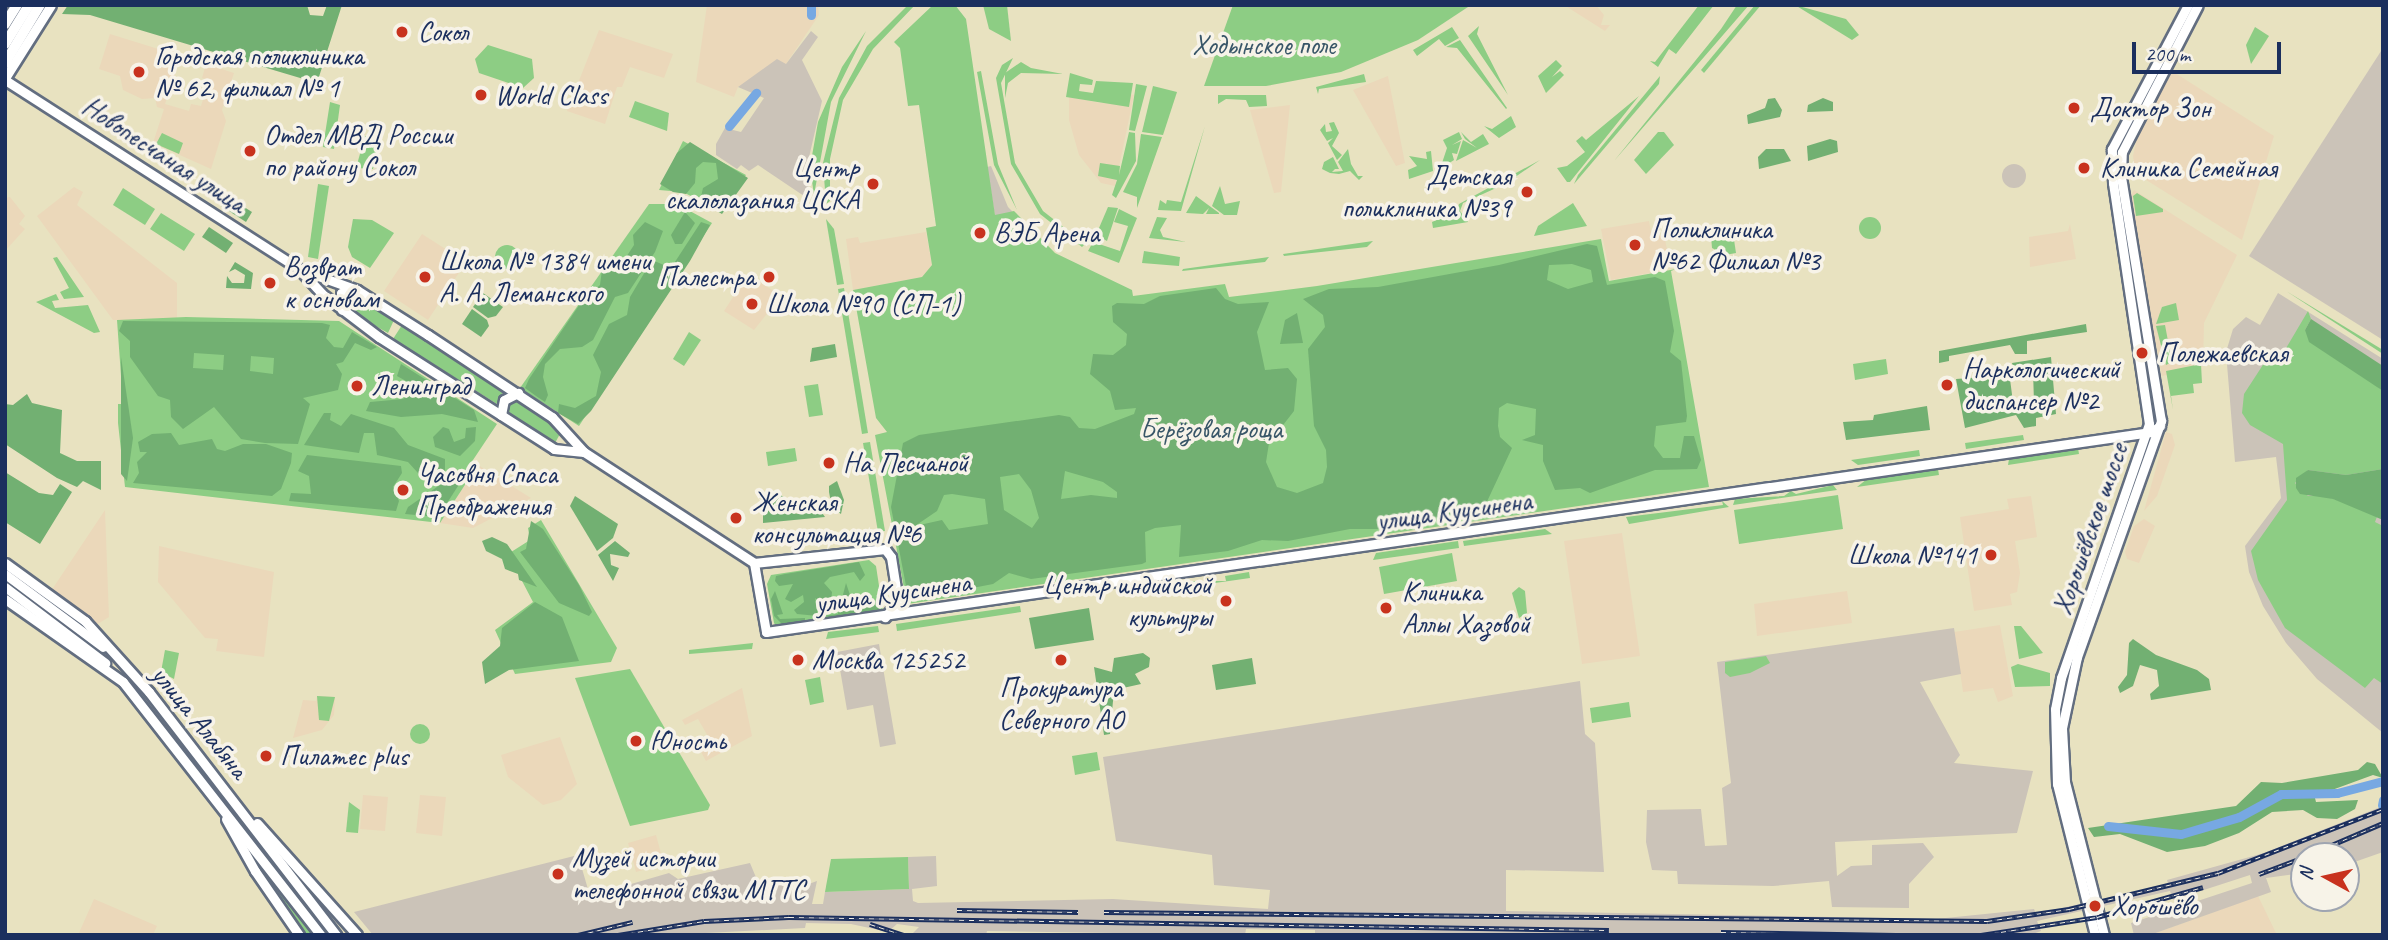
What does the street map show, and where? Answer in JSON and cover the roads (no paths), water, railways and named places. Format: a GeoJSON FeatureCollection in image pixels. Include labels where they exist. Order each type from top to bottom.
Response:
{"type":"FeatureCollection","features":[{"type":"Feature","properties":{"kind":"main road"},"geometry":{"type":"LineString","coordinates":[[5,24],[16,5]]}},
{"type":"Feature","properties":{"kind":"main road"},"geometry":{"type":"LineString","coordinates":[[5,44],[29,5]]}},
{"type":"Feature","properties":{"kind":"main road"},"geometry":{"type":"LineString","coordinates":[[5,63],[40,5]]}},
{"type":"Feature","properties":{"kind":"main road"},"geometry":{"type":"LineString","coordinates":[[5,79],[51,5]]}},
{"type":"Feature","properties":{"kind":"main road","name":"Хорошёвское шоссе"},"geometry":{"type":"LineString","coordinates":[[2094,914],[2057,784],[2055,709],[2061,678],[2147,433],[2148,397],[2111,155],[2120,126],[2188,5]]}},
{"type":"Feature","properties":{"kind":"main road","name":"Хорошёвское шоссе"},"geometry":{"type":"LineString","coordinates":[[2094,914],[2065,782],[2064,707],[2077,657],[2160,426],[2120,165],[2130,131],[2198,5]]}},
{"type":"Feature","properties":{"kind":"main road","name":"Новопесчаная улица"},"geometry":{"type":"LineString","coordinates":[[5,79],[299,269],[342,311],[501,415],[554,449],[575,447]]}},
{"type":"Feature","properties":{"kind":"main road","name":"Новопесчаная улица"},"geometry":{"type":"LineString","coordinates":[[299,269],[357,290],[518,393],[552,417],[575,447]]}},
{"type":"Feature","properties":{"kind":"main road"},"geometry":{"type":"LineString","coordinates":[[342,311],[341,293],[357,290]]}},
{"type":"Feature","properties":{"kind":"main road"},"geometry":{"type":"LineString","coordinates":[[501,415],[500,407],[509,394],[518,393]]}},
{"type":"Feature","properties":{"kind":"main road","name":"улица Куусинена"},"geometry":{"type":"LineString","coordinates":[[759,577],[766,632],[882,619],[2147,433],[2160,426]]}},
{"type":"Feature","properties":{"kind":"main road"},"geometry":{"type":"LineString","coordinates":[[2147,433],[2154,439],[2152,449]]}},
{"type":"Feature","properties":{"kind":"main road"},"geometry":{"type":"LineString","coordinates":[[575,447],[754,563],[774,563],[883,548],[891,557],[898,598],[895,608],[882,619]]}},
{"type":"Feature","properties":{"kind":"main road","name":"улица Алабяна"},"geometry":{"type":"LineString","coordinates":[[5,562],[71,609],[156,701],[228,791],[336,935]]}},
{"type":"Feature","properties":{"kind":"main road"},"geometry":{"type":"LineString","coordinates":[[754,563],[759,577],[774,563]]}},
{"type":"Feature","properties":{"kind":"main road"},"geometry":{"type":"LineString","coordinates":[[5,574],[115,657]]}},
{"type":"Feature","properties":{"kind":"main road"},"geometry":{"type":"LineString","coordinates":[[5,587],[83,644],[123,682]]}},
{"type":"Feature","properties":{"kind":"main road","name":"улица Алабяна"},"geometry":{"type":"LineString","coordinates":[[5,598],[123,682],[321,935]]}},
{"type":"Feature","properties":{"kind":"main road"},"geometry":{"type":"LineString","coordinates":[[898,598],[915,613]]}},
{"type":"Feature","properties":{"kind":"main road"},"geometry":{"type":"LineString","coordinates":[[228,791],[357,935]]}},
{"type":"Feature","properties":{"kind":"main road"},"geometry":{"type":"LineString","coordinates":[[216,798],[255,871],[299,935]]}},
{"type":"Feature","properties":{"kind":"main road"},"geometry":{"type":"LineString","coordinates":[[2094,914],[2095,935]]}},
{"type":"Feature","properties":{"kind":"main road"},"geometry":{"type":"LineString","coordinates":[[2094,914],[2104,935]]}},
{"type":"Feature","properties":{"kind":"waterway"},"geometry":{"type":"LineString","coordinates":[[811,5],[811,15]]}},
{"type":"Feature","properties":{"kind":"waterway"},"geometry":{"type":"LineString","coordinates":[[729,126],[756,93]]}},
{"type":"Feature","properties":{"kind":"waterway"},"geometry":{"type":"LineString","coordinates":[[2108,826],[2181,834],[2239,817],[2281,794],[2337,793],[2383,781]]}},
{"type":"Feature","properties":{"kind":"waterway"},"geometry":{"type":"LineString","coordinates":[[2382,805],[2383,800]]}},
{"type":"Feature","properties":{"kind":"railway"},"geometry":{"type":"LineString","coordinates":[[1104,912],[1987,921],[2069,909],[2218,873],[2383,809]]}},
{"type":"Feature","properties":{"kind":"railway"},"geometry":{"type":"LineString","coordinates":[[2339,842],[2383,823]]}},
{"type":"Feature","properties":{"kind":"railway"},"geometry":{"type":"LineString","coordinates":[[2259,874],[2290,862]]}},
{"type":"Feature","properties":{"kind":"railway"},"geometry":{"type":"LineString","coordinates":[[1981,935],[2097,917],[2203,887]]}},
{"type":"Feature","properties":{"kind":"railway"},"geometry":{"type":"LineString","coordinates":[[957,910],[1078,912]]}},
{"type":"Feature","properties":{"kind":"railway"},"geometry":{"type":"LineString","coordinates":[[618,935],[704,921],[789,917],[1609,930]]}},
{"type":"Feature","properties":{"kind":"railway"},"geometry":{"type":"LineString","coordinates":[[578,935],[632,922]]}},
{"type":"Feature","properties":{"kind":"railway"},"geometry":{"type":"LineString","coordinates":[[870,924],[904,935]]}},
{"type":"Feature","properties":{"kind":"railway"},"geometry":{"type":"LineString","coordinates":[[1721,932],[1896,935]]}},
{"type":"Feature","properties":{"kind":"place","name":"Сокол"},"geometry":{"type":"Point","coordinates":[402,32]}},
{"type":"Feature","properties":{"kind":"place","name":"Городская поликлиника № 62, филиал № 1"},"geometry":{"type":"Point","coordinates":[139,72]}},
{"type":"Feature","properties":{"kind":"place","name":"World Class"},"geometry":{"type":"Point","coordinates":[481,95]}},
{"type":"Feature","properties":{"kind":"place","name":"Доктор Зон"},"geometry":{"type":"Point","coordinates":[2074,108]}},
{"type":"Feature","properties":{"kind":"place","name":"Отдел МВД России по району Сокол"},"geometry":{"type":"Point","coordinates":[250,151]}},
{"type":"Feature","properties":{"kind":"place","name":"Клиника Семейная"},"geometry":{"type":"Point","coordinates":[2084,168]}},
{"type":"Feature","properties":{"kind":"place","name":"Центр скалолазания ЦСКА"},"geometry":{"type":"Point","coordinates":[873,184]}},
{"type":"Feature","properties":{"kind":"place","name":"Детская поликлиника №39"},"geometry":{"type":"Point","coordinates":[1527,192]}},
{"type":"Feature","properties":{"kind":"place","name":"ВЭБ Арена"},"geometry":{"type":"Point","coordinates":[980,233]}},
{"type":"Feature","properties":{"kind":"place","name":"Поликлиника №62 Филиал №3"},"geometry":{"type":"Point","coordinates":[1635,245]}},
{"type":"Feature","properties":{"kind":"place","name":"Школа № 1384 имени А. А. Леманского"},"geometry":{"type":"Point","coordinates":[425,277]}},
{"type":"Feature","properties":{"kind":"place","name":"Палестра"},"geometry":{"type":"Point","coordinates":[769,277]}},
{"type":"Feature","properties":{"kind":"place","name":"Возврат к основам"},"geometry":{"type":"Point","coordinates":[270,283]}},
{"type":"Feature","properties":{"kind":"place","name":"Школа №90 (СП-1)"},"geometry":{"type":"Point","coordinates":[752,304]}},
{"type":"Feature","properties":{"kind":"place","name":"Полежаевская"},"geometry":{"type":"Point","coordinates":[2142,353]}},
{"type":"Feature","properties":{"kind":"place","name":"Наркологический диспансер №2"},"geometry":{"type":"Point","coordinates":[1947,385]}},
{"type":"Feature","properties":{"kind":"place","name":"Ленинград"},"geometry":{"type":"Point","coordinates":[357,386]}},
{"type":"Feature","properties":{"kind":"place","name":"На Песчаной"},"geometry":{"type":"Point","coordinates":[829,463]}},
{"type":"Feature","properties":{"kind":"place","name":"Часовня Спаса Преображения"},"geometry":{"type":"Point","coordinates":[403,490]}},
{"type":"Feature","properties":{"kind":"place","name":"Женская консультация №6"},"geometry":{"type":"Point","coordinates":[736,518]}},
{"type":"Feature","properties":{"kind":"place","name":"Школа №141"},"geometry":{"type":"Point","coordinates":[1991,555]}},
{"type":"Feature","properties":{"kind":"place","name":"Центр индийской культуры"},"geometry":{"type":"Point","coordinates":[1226,601]}},
{"type":"Feature","properties":{"kind":"place","name":"Клиника Аллы Хазовой"},"geometry":{"type":"Point","coordinates":[1386,608]}},
{"type":"Feature","properties":{"kind":"place","name":"Москва 125252"},"geometry":{"type":"Point","coordinates":[798,660]}},
{"type":"Feature","properties":{"kind":"place","name":"Прокуратура Северного АО"},"geometry":{"type":"Point","coordinates":[1061,660]}},
{"type":"Feature","properties":{"kind":"place","name":"Юность"},"geometry":{"type":"Point","coordinates":[636,741]}},
{"type":"Feature","properties":{"kind":"place","name":"Пилатес plus"},"geometry":{"type":"Point","coordinates":[266,756]}},
{"type":"Feature","properties":{"kind":"place","name":"Музей истории телефонной связи МГТС"},"geometry":{"type":"Point","coordinates":[558,874]}},
{"type":"Feature","properties":{"kind":"place","name":"Хорошёво"},"geometry":{"type":"Point","coordinates":[2095,906]}},
{"type":"Feature","properties":{"kind":"park label","name":"Ходынское поле"},"geometry":{"type":"Point","coordinates":[1264,45]}},
{"type":"Feature","properties":{"kind":"park label","name":"Берёзовая роща"},"geometry":{"type":"Point","coordinates":[1211,429]}}]}
